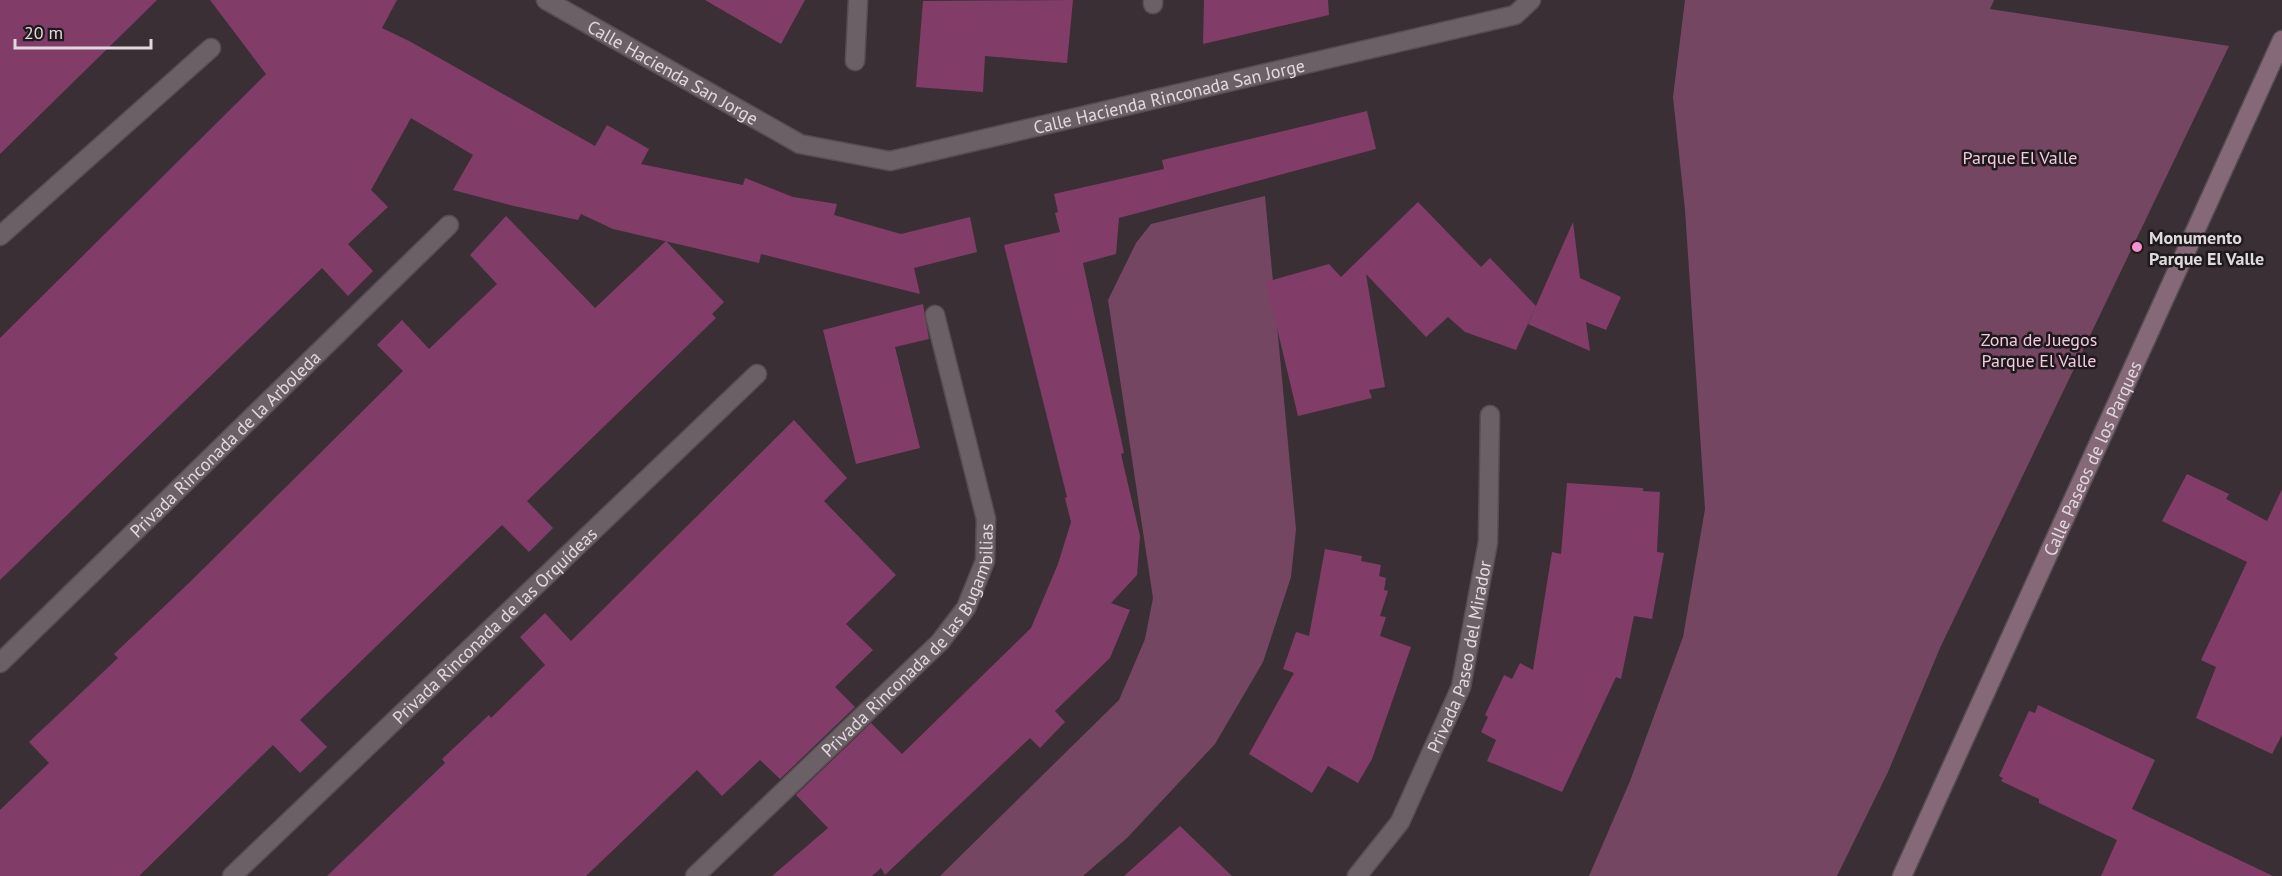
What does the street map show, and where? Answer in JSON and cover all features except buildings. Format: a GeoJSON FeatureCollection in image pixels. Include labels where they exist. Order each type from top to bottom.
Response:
{"type":"FeatureCollection","features":[{"type":"Feature","properties":{"kind":"street","name":"Calle Hacienda San Jorge"},"geometry":{"type":"LineString","coordinates":[[546,0],[800,144]]}},
{"type":"Feature","properties":{"kind":"street"},"geometry":{"type":"LineString","coordinates":[[855,61],[858,0]]}},
{"type":"Feature","properties":{"kind":"street","name":"Calle Hacienda Rinconada San Jorge"},"geometry":{"type":"LineString","coordinates":[[800,144],[890,161],[1515,15],[1532,0]]}},
{"type":"Feature","properties":{"kind":"street","name":"Calle Paseos de los Parques"},"geometry":{"type":"LineString","coordinates":[[1902,876],[2282,40]]}},
{"type":"Feature","properties":{"kind":"street"},"geometry":{"type":"LineString","coordinates":[[0,236],[211,48]]}},
{"type":"Feature","properties":{"kind":"street","name":"Privada Rinconada de la Arboleda"},"geometry":{"type":"LineString","coordinates":[[0,663],[449,225]]}},
{"type":"Feature","properties":{"kind":"street","name":"Privada Rinconada de las Bugambilias"},"geometry":{"type":"LineString","coordinates":[[695,876],[940,642],[966,608],[985,561],[986,519],[935,315]]}},
{"type":"Feature","properties":{"kind":"street","name":"Privada Rinconada de las Orquídeas"},"geometry":{"type":"LineString","coordinates":[[232,876],[757,374]]}},
{"type":"Feature","properties":{"kind":"street","name":"Privada Paseo del Mirador"},"geometry":{"type":"LineString","coordinates":[[1356,876],[1400,822],[1461,687],[1488,542],[1490,415]]}},
{"type":"Feature","properties":{"kind":"green space"},"geometry":{"type":"Polygon","coordinates":[[[1685,0],[1994,0],[1990,9],[2229,46],[1940,648],[1888,772],[1837,876],[1589,876],[1630,781],[1683,637],[1705,509],[1685,210],[1673,97],[1685,0]]]}},
{"type":"Feature","properties":{"kind":"green space"},"geometry":{"type":"Polygon","coordinates":[[[1265,196],[1296,529],[1291,577],[1263,662],[1215,744],[1127,838],[1083,876],[940,876],[1119,700],[1145,639],[1153,598],[1108,300],[1136,243],[1151,224],[1265,196]]]}},
{"type":"Feature","properties":{"kind":"place","name":"Monumento Parque El Valle"},"geometry":{"type":"Point","coordinates":[2137,247]}},
{"type":"Feature","properties":{"kind":"park label","name":"Parque El Valle"},"geometry":{"type":"Point","coordinates":[2020,157]}},
{"type":"Feature","properties":{"kind":"park label","name":"Zona de Juegos Parque El Valle"},"geometry":{"type":"Point","coordinates":[2039,349]}}]}
